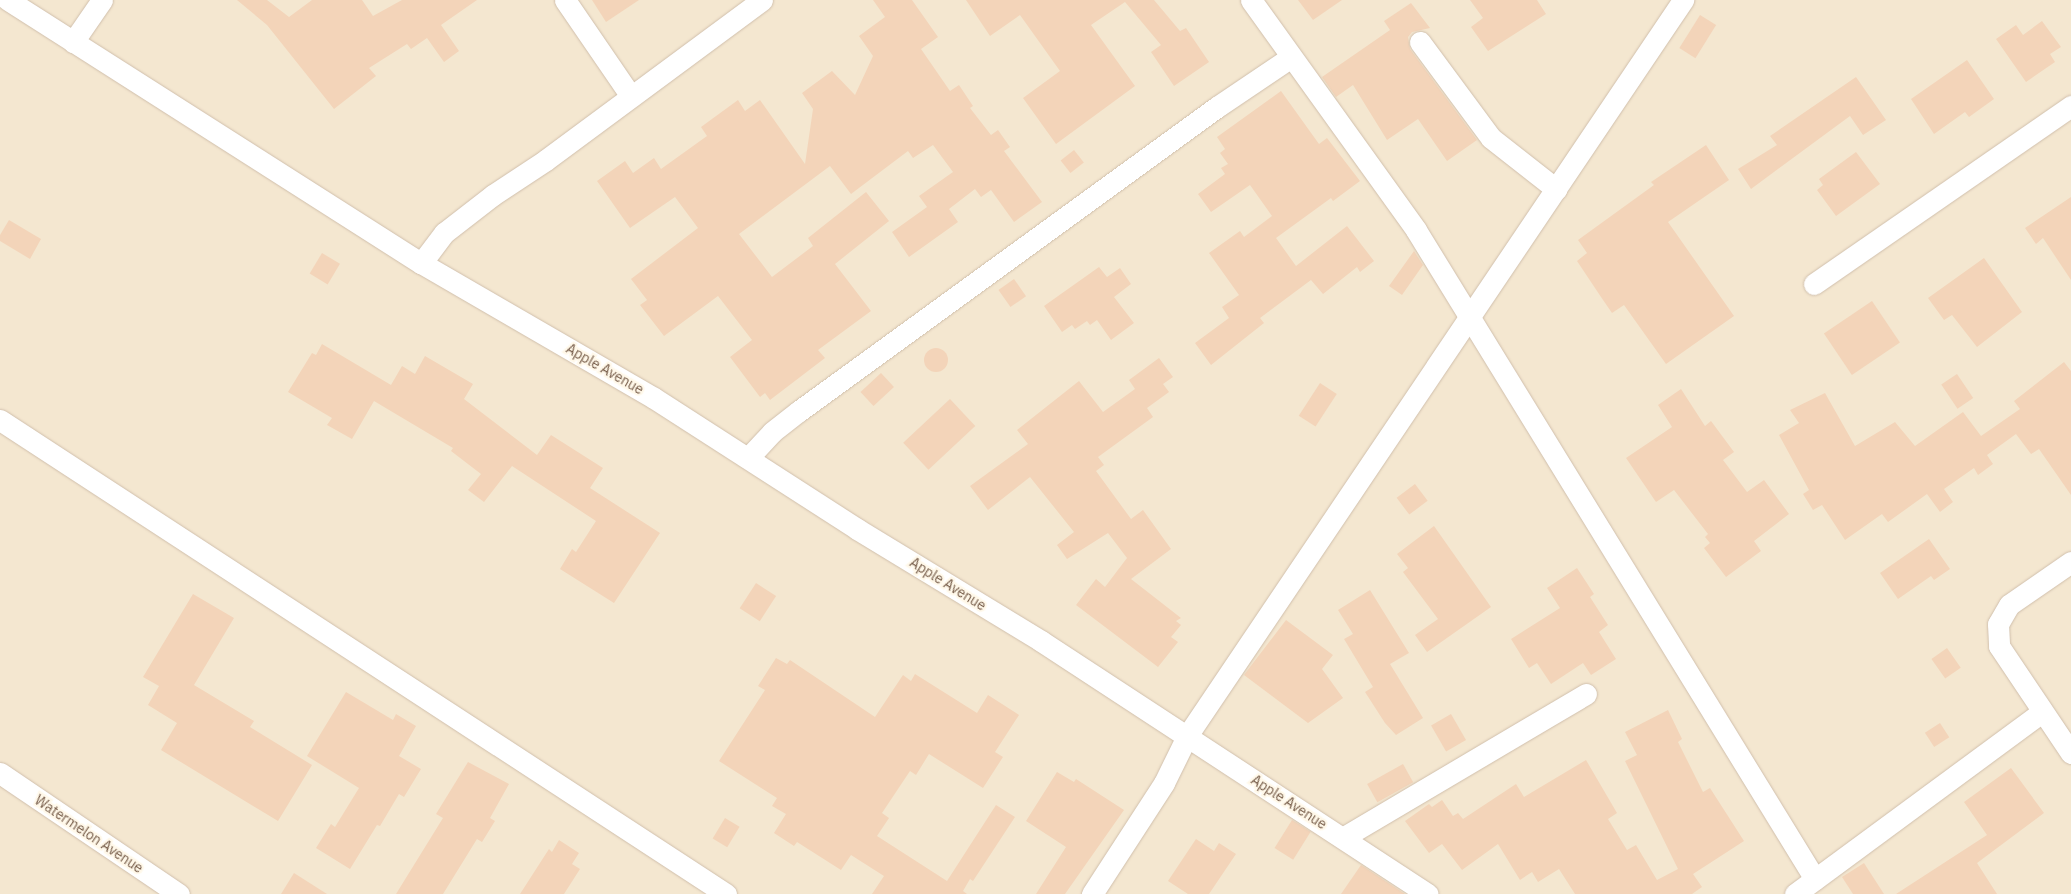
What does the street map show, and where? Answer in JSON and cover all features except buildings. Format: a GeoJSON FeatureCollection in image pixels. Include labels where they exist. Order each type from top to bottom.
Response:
{"type":"FeatureCollection","features":[{"type":"Feature","properties":{"kind":"street","name":"Apple Avenue"},"geometry":{"type":"LineString","coordinates":[[8,0],[421,263],[462,285],[654,398],[1187,736],[1344,837],[1428,894]]}},
{"type":"Feature","properties":{"kind":"street"},"geometry":{"type":"LineString","coordinates":[[73,42],[102,0]]}},
{"type":"Feature","properties":{"kind":"street"},"geometry":{"type":"LineString","coordinates":[[565,0],[630,95]]}},
{"type":"Feature","properties":{"kind":"street"},"geometry":{"type":"LineString","coordinates":[[421,263],[444,233],[762,0]]}},
{"type":"Feature","properties":{"kind":"street"},"geometry":{"type":"LineString","coordinates":[[1251,0],[1416,230],[1815,879]]}},
{"type":"Feature","properties":{"kind":"street"},"geometry":{"type":"LineString","coordinates":[[1092,894],[1164,783],[1187,736],[1683,0]]}},
{"type":"Feature","properties":{"kind":"street"},"geometry":{"type":"LineString","coordinates":[[1420,42],[1491,138],[1556,188]]}},
{"type":"Feature","properties":{"kind":"street"},"geometry":{"type":"LineString","coordinates":[[748,458],[772,432],[829,388],[1217,107],[1291,57]]}},
{"type":"Feature","properties":{"kind":"street"},"geometry":{"type":"LineString","coordinates":[[1814,284],[2071,106]]}},
{"type":"Feature","properties":{"kind":"street"},"geometry":{"type":"LineString","coordinates":[[0,420],[726,894]]}},
{"type":"Feature","properties":{"kind":"street"},"geometry":{"type":"LineString","coordinates":[[2071,562],[2009,605],[1998,624],[1999,646],[2071,753]]}},
{"type":"Feature","properties":{"kind":"street"},"geometry":{"type":"LineString","coordinates":[[1344,837],[1586,694]]}},
{"type":"Feature","properties":{"kind":"street"},"geometry":{"type":"LineString","coordinates":[[1795,894],[2042,712]]}},
{"type":"Feature","properties":{"kind":"street","name":"Watermelon Avenue"},"geometry":{"type":"LineString","coordinates":[[0,773],[179,894]]}},
{"type":"Feature","properties":{"kind":"shaded area"},"geometry":{"type":"Polygon","coordinates":[[[0,0],[2071,0],[2071,894],[0,894],[0,0]]]}}]}
